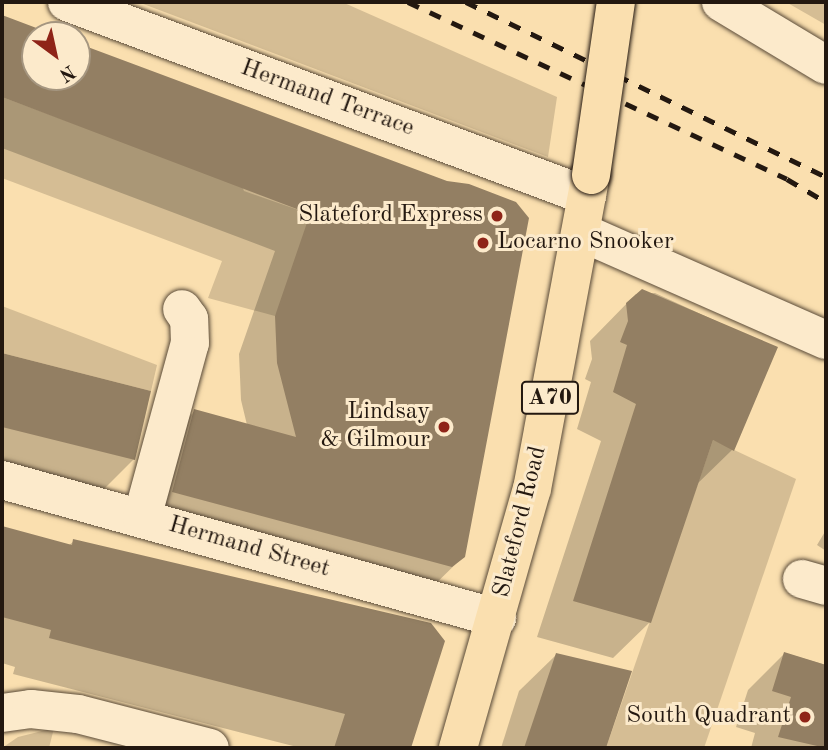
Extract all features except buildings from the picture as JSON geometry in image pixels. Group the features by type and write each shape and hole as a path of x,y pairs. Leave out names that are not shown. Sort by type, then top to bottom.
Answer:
{"main road":[{"name":"Slateford Road","path":"458,748 532,489 586,201 616,2"}],"street":[{"name":"Hermand Terrace","path":"67,2 586,201 826,340"},
{"path":"721,2 826,65"},
{"path":"142,518 192,334 182,309"},
{"name":"Hermand Street","path":"2,480 497,618"},
{"path":"2,713 31,709 78,714 210,748"}],"shaded area":[{"path":"138,2 342,2 557,97 548,157"},
{"path":"786,2 826,2 826,25"},
{"path":"2,97 242,186 244,191 333,222 275,316 208,298 222,261 2,178"},
{"path":"2,306 157,365 151,391 2,353"},
{"path":"713,440 796,479 704,748 606,748"},
{"path":"54,728 49,748 2,748 18,737"}],"railway":[{"path":"408,2 787,179 826,202"},
{"path":"466,2 826,177"}],"place":[{"name":"Slateford Express","path":"497,216"},
{"name":"Locarno Snooker","path":"483,243"},
{"name":"Lindsay & Gilmour","path":"444,427"},
{"name":"South Quadrant","path":"805,717"}]}
